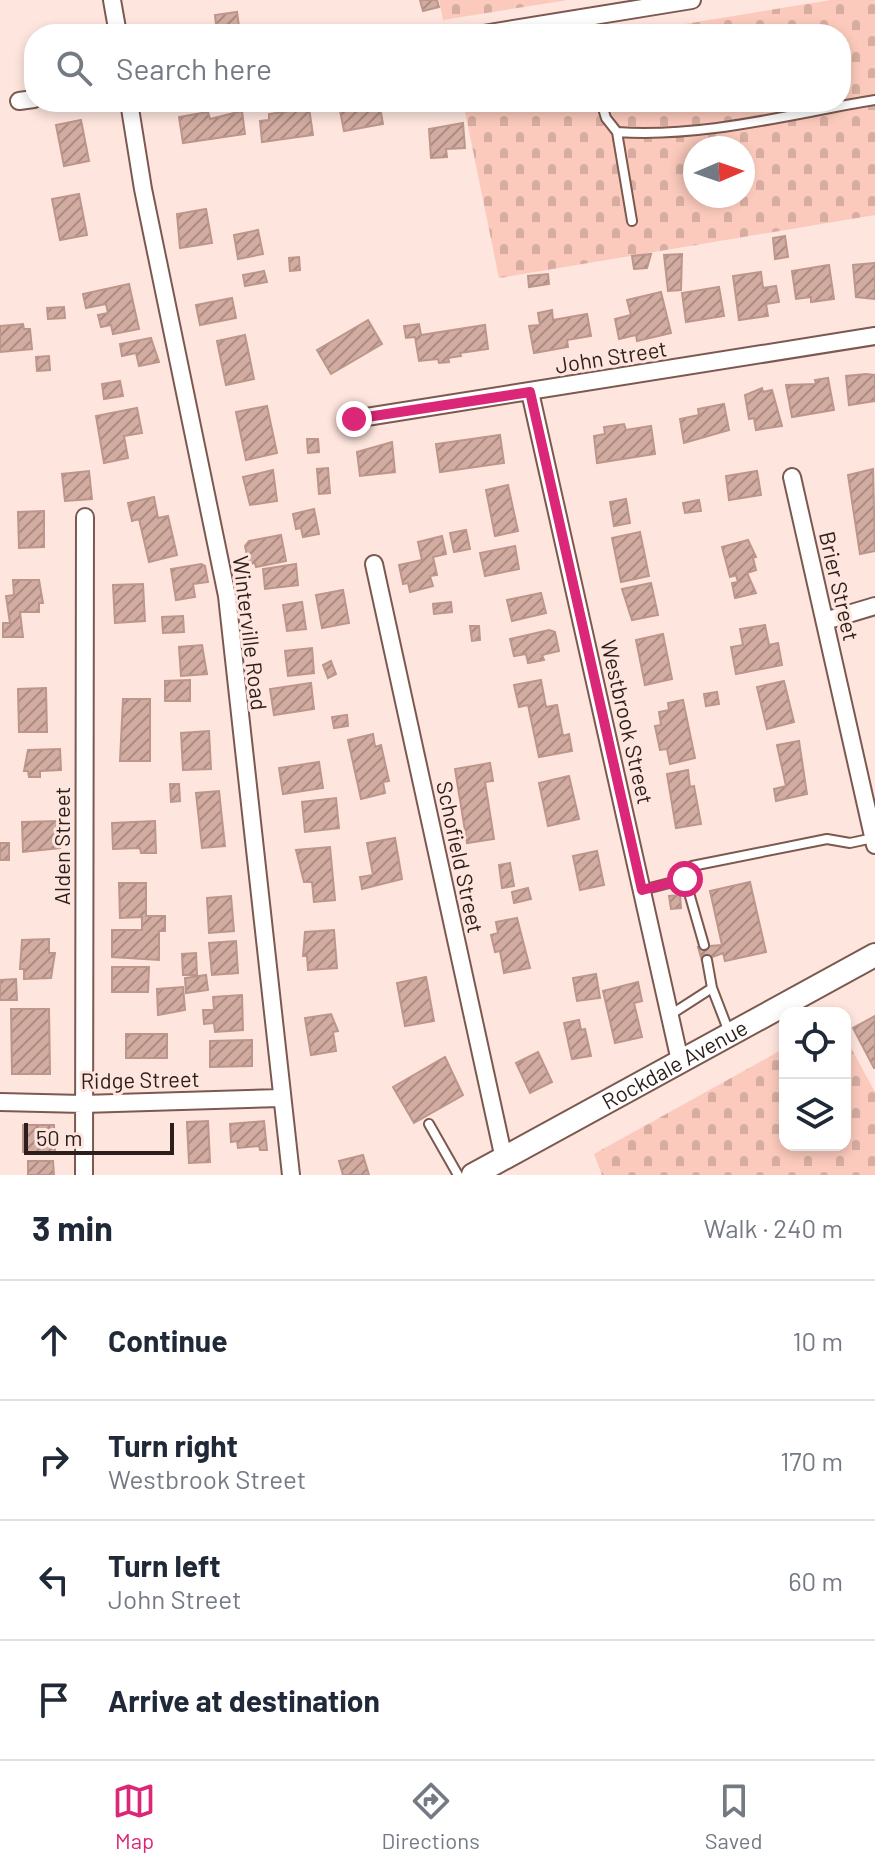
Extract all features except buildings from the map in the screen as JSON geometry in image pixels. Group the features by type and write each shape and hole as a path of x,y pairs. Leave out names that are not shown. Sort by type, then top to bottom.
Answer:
{"main road":[{"name":"Rockdale Avenue","path":"473,1175 875,955"}],"street":[{"path":"112,0 116,24"},
{"path":"543,24 692,0"},
{"name":"Winterville Road","path":"131,112 140,175 227,596 291,1175"},
{"name":"John Street","path":"354,419 875,336"},
{"name":"Westbrook Street","path":"530,392 680,1061"},
{"name":"Brier Street","path":"792,477 874,841"},
{"name":"Alden Street","path":"84,1175 85,517"},
{"name":"Schofield Street","path":"374,564 504,1159"},
{"path":"825,621 875,606"},
{"name":"Ridge Street","path":"0,1102 83,1104 281,1098"}],"lane":[{"path":"591,16 592,24"},
{"path":"851,104 875,100"},
{"path":"604,112 617,132 632,221"},
{"path":"617,132 656,134 721,127 807,112"},
{"path":"704,945 685,879 692,866 827,839 850,843 874,841"},
{"path":"642,890 685,879"},
{"path":"707,960 712,988 729,1034"},
{"path":"670,1015 712,988"},
{"path":"429,1124 458,1175"}],"green space":[{"path":"439,0 568,0 443,20"},
{"path":"831,0 875,0 875,215 499,278 465,112 851,112 851,24 685,24"},
{"path":"851,1048 875,1092 875,1175 602,1175 594,1154 779,1051 779,1151 851,1151"}],"route":[{"path":"354,419 530,392 642,890 685,879"}]}
